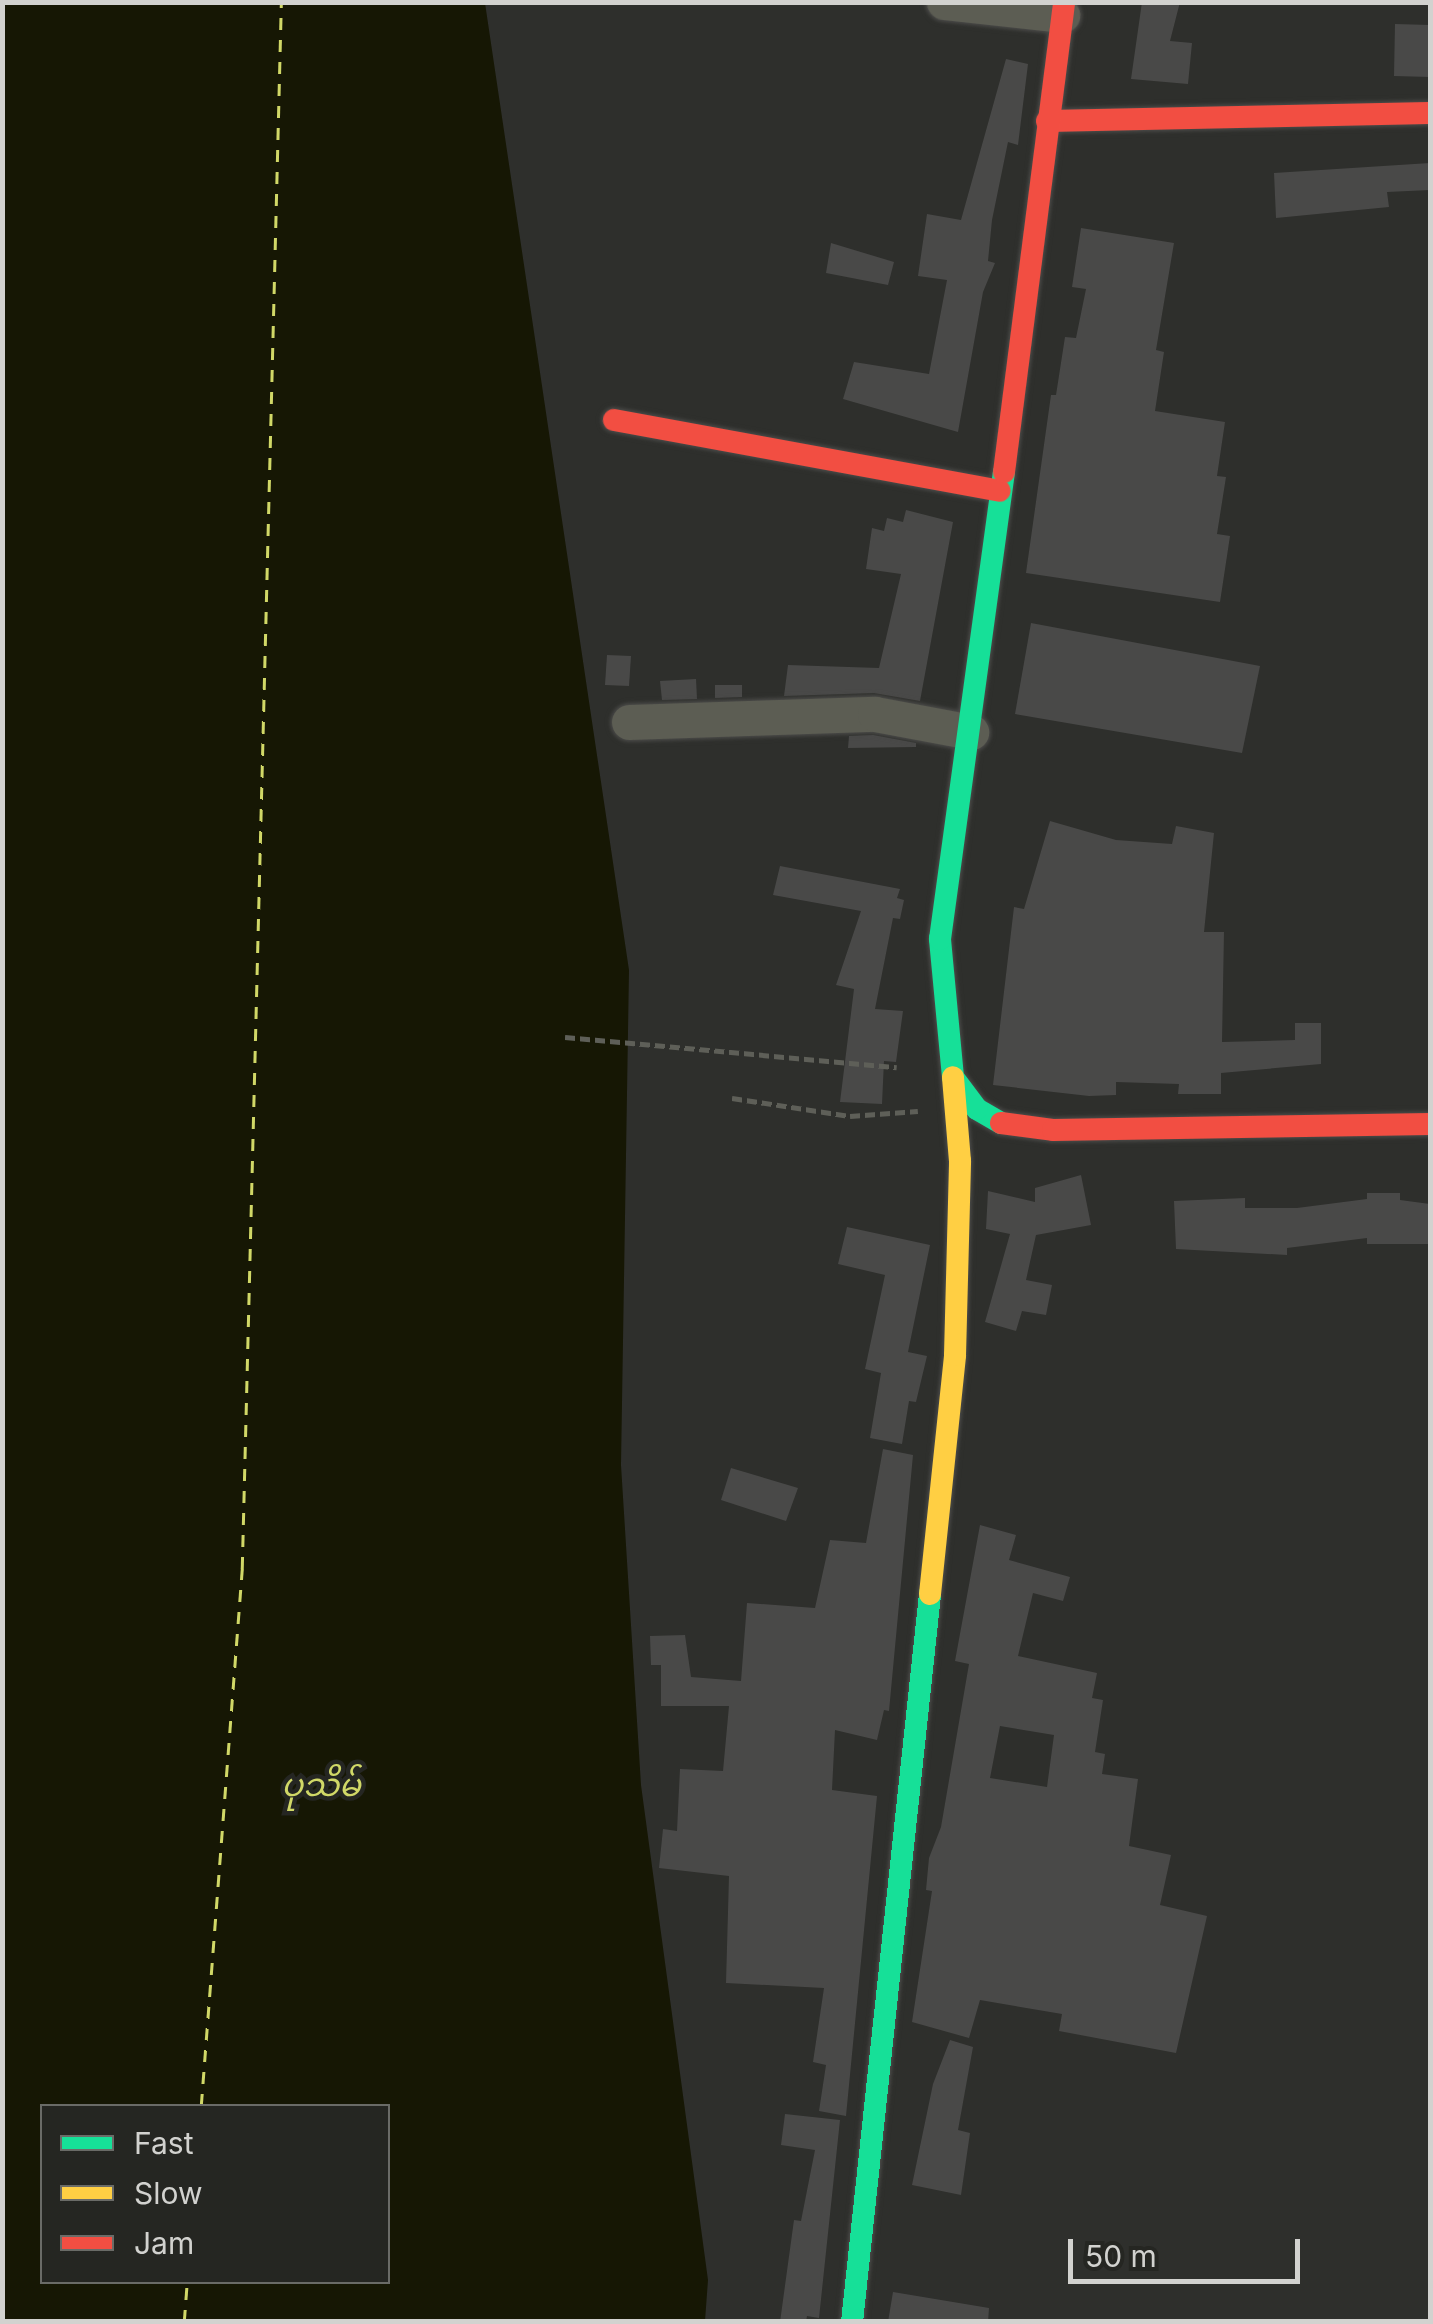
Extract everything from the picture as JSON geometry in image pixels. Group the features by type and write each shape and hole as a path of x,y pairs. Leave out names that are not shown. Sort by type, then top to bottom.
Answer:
{"street":[{"path":"852,2322 955,1355 960,1161 940,939 949,846 972,732 1063,9 944,2"},
{"path":"1047,121 1430,113"},
{"path":"614,420 1000,491"},
{"path":"629,722 874,714 972,732"},
{"path":"954,1077 978,1109 1000,1123 1053,1130 1430,1124"}],"path":[{"path":"565,1037 897,1068"},
{"path":"732,1098 850,1116 918,1112 943,1100 954,1077"}],"water":[{"name":"ပုသိမ်","path":"3,2 485,3 629,970 621,1465 641,1785 708,2280 705,2321 3,2321"}],"building":[{"path":"1142,2 1180,2 1170,41 1192,43 1188,84 1131,79"},
{"path":"1395,24 1430,25 1430,77 1394,76"},
{"path":"1006,59 1028,64 1018,145 1008,142 992,220 988,261 995,263 983,292 958,432 843,399 854,362 929,374 947,280 918,276 927,214 961,220"},
{"path":"1430,163 1430,190 1387,192 1389,207 1276,218 1274,173"},
{"path":"1081,228 1174,243 1156,350 1164,352 1155,411 1225,422 1217,476 1226,477 1217,534 1230,536 1220,602 1026,573 1051,395 1056,395 1065,337 1076,338 1086,289 1072,287"},
{"path":"831,243 894,262 888,285 826,273"},
{"path":"906,510 953,522 920,701 874,693 784,696 788,665 879,668 901,574 866,569 872,528 884,531 887,518 903,522"},
{"path":"1031,623 1260,666 1242,753 1015,714"},
{"path":"607,655 631,656 629,686 605,685"},
{"path":"696,679 697,699 662,700 660,681"},
{"path":"715,685 742,685 742,697 715,698"},
{"path":"873,735 916,743 916,747 848,748 849,736"},
{"path":"1050,821 1116,840 1172,844 1176,826 1214,833 1204,932 1224,932 1222,1042 1295,1040 1295,1023 1321,1023 1321,1064 1221,1073 1221,1094 1178,1094 1179,1084 1116,1082 1116,1095 1089,1096 993,1085 1014,907 1024,909"},
{"path":"780,866 900,889 897,898 904,900 900,919 893,918 875,1009 903,1011 896,1062 884,1061 882,1104 840,1102 854,989 836,985 861,911 773,895"},
{"path":"1081,1175 1091,1225 1036,1235 1026,1280 1052,1285 1046,1315 1022,1311 1016,1331 985,1322 1010,1234 986,1229 988,1191 1035,1202 1035,1188"},
{"path":"1367,1193 1400,1193 1400,1200 1430,1204 1430,1244 1367,1244 1367,1238 1287,1248 1287,1255 1176,1249 1174,1201 1245,1198 1245,1208 1297,1208 1367,1199"},
{"path":"847,1227 930,1245 908,1352 927,1356 916,1402 909,1401 902,1444 870,1438 881,1373 865,1369 885,1275 838,1264"},
{"path":"883,1449 913,1455 889,1711 884,1710 877,1740 835,1730 832,1790 877,1796 846,2116 819,2111 826,2065 813,2062 824,1988 726,1983 729,1876 659,1868 663,1829 677,1831 680,1769 723,1771 729,1706 661,1706 661,1665 651,1665 650,1636 685,1635 691,1677 741,1681 747,1603 815,1608 830,1540 866,1543"},
{"path":"731,1468 798,1488 786,1521 721,1500"},
{"path":"980,1525 1016,1535 1009,1560 1070,1577 1063,1601 1033,1593 1018,1656 1097,1673 1092,1698 1103,1700 1095,1752 1105,1754 1102,1774 1138,1779 1129,1846 1171,1855 1160,1905 1207,1916 1176,2053 1059,2031 1062,2014 980,2000 969,2038 912,2022 932,1891 926,1890 929,1858 941,1827 969,1664 955,1661","holes":["1000,1726 1054,1735 1047,1787 990,1778"]},
{"path":"950,2040 973,2047 958,2130 970,2133 961,2195 912,2185 933,2084"},
{"path":"785,2114 840,2120 819,2318 807,2316 806,2322 780,2322 794,2220 801,2221 815,2150 781,2145"},
{"path":"893,2292 989,2308 988,2322 888,2322"}],"ferry route":[{"path":"201,2104 242,1569 281,2"},
{"path":"184,2322 187,2284"}],"traffic: fast":[{"path":"1001,1123 977,1109 953,1077 940,939 1004,472"},
{"path":"852,2322 930,1594"}],"traffic: slow":[{"path":"930,1594 955,1355 960,1161 953,1077"}],"traffic: jam":[{"path":"1004,472 1064,2"},
{"path":"1047,121 1430,113"},
{"path":"614,420 1000,491"},
{"path":"1001,1123 1053,1130 1430,1124"}]}
